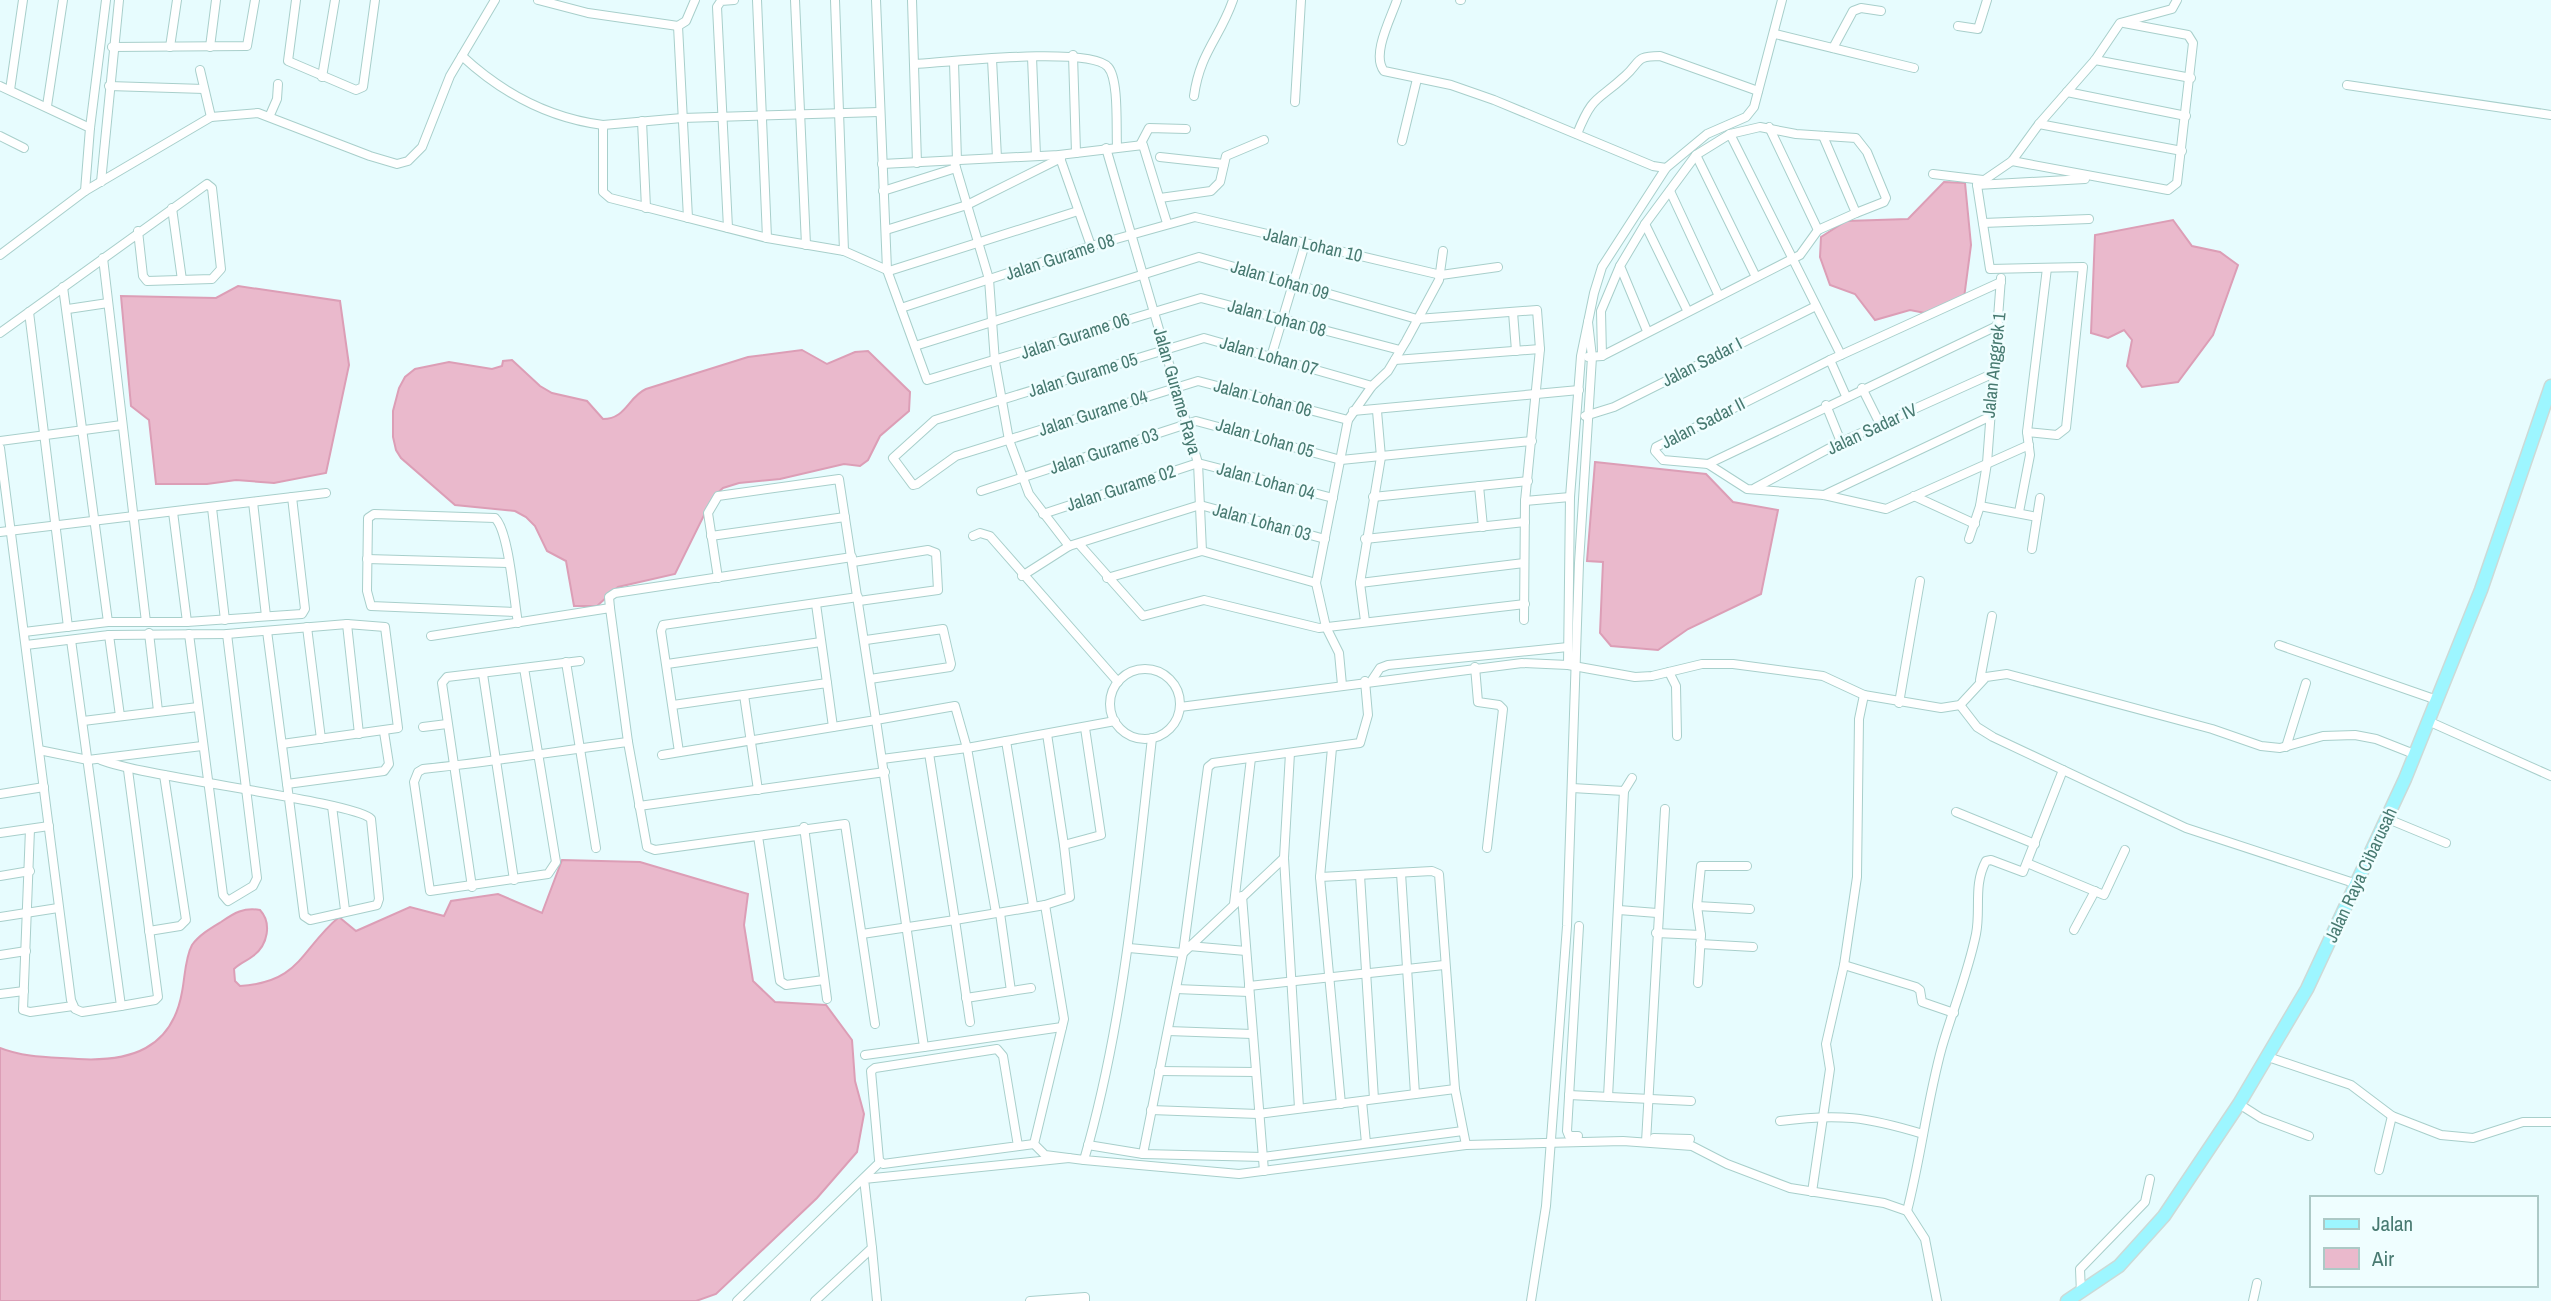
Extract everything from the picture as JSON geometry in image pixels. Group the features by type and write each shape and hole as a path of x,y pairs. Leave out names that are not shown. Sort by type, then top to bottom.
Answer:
{"main road":[{"name":"Jalan Raya Cibarusah","path":"2067,1301 2119,1266 2175,1202 2239,1104 2307,989 2388,819 2437,700 2488,568 2551,386"}],"street":[{"path":"10,90 23,0"},
{"path":"47,106 63,0"},
{"path":"85,191 106,0"},
{"path":"101,181 112,47 119,0"},
{"path":"170,47 177,0"},
{"path":"210,47 216,0"},
{"path":"112,47 247,46 256,0"},
{"path":"296,0 288,61 356,90 363,87 375,0"},
{"path":"322,77 335,0"},
{"path":"0,255 85,191 211,117 243,112 270,115 326,140 387,161 404,163 422,148 450,76 495,0"},
{"path":"538,0 588,13 678,26 686,21 695,0"},
{"path":"728,228 717,7 721,1 734,0"},
{"path":"757,0 767,237"},
{"path":"795,0 806,245"},
{"path":"835,0 844,251"},
{"path":"876,0 888,270 915,346"},
{"path":"912,0 917,163"},
{"path":"1194,96 1204,54 1222,28 1233,0"},
{"path":"1295,102 1301,0"},
{"path":"1397,0 1380,63 1384,71 1451,85 1653,166 1666,168"},
{"path":"1572,666 1568,647 1570,497 1581,356 1602,267 1666,168 1713,130 1746,117 1754,107 1782,0"},
{"path":"1958,26 1979,29 1987,0"},
{"path":"1980,182 2012,161 2039,124 2095,60 2120,23 2172,9 2177,0"},
{"path":"1833,48 1853,10 1861,8 1881,11"},
{"path":"2012,161 2168,190 2177,183 2193,43 2188,35 2120,23"},
{"path":"678,26 688,218"},
{"path":"1775,34 1913,68"},
{"path":"915,64 1073,55 1101,61 1110,71 1117,146"},
{"path":"1073,55 1076,153"},
{"path":"462,56 488,81 510,95 579,121 603,125 682,118 879,111"},
{"path":"1577,134 1593,100 1625,76 1639,58 1647,56 1660,56 1758,91"},
{"path":"1032,57 1036,156"},
{"path":"992,60 996,158"},
{"path":"2095,60 2191,78"},
{"path":"954,62 956,163 989,279 995,362 1009,440 1021,479 1043,514 1069,546"},
{"path":"200,70 211,117"},
{"path":"1402,141 1416,79"},
{"path":"270,115 277,99 278,84"},
{"path":"2347,85 2551,116"},
{"path":"0,86 90,128"},
{"path":"109,86 204,89"},
{"path":"2067,92 2186,116"},
{"path":"94,103 107,104"},
{"path":"642,121 646,208"},
{"path":"2039,124 2182,151"},
{"path":"603,125 603,192 610,198 767,237 844,251 888,270 1078,211"},
{"path":"1531,1301 1542,1240 1567,926 1572,788 1572,666 1589,416 1597,356 1601,311 1620,266 1645,224 1696,155 1730,134 1750,127 1769,127 1796,134 1851,135 1860,140 1885,194 1884,202 1818,230 1805,251 1756,277 1597,356 1581,356"},
{"path":"1769,127 1818,230"},
{"path":"1167,223 1142,146 1149,128 1186,129"},
{"path":"1730,134 1841,355"},
{"path":"1823,136 1856,213"},
{"path":"3,140 24,148"},
{"path":"1160,198 1211,191 1220,182 1228,154 1264,140"},
{"path":"882,164 956,163 996,158 1060,156 1117,146 1142,146"},
{"name":"Jalan Gurame Raya","path":"1107,148 1178,386 1198,463 1202,551"},
{"path":"1696,155 1756,277"},
{"path":"886,230 967,205 1060,156"},
{"path":"1060,156 1091,246"},
{"path":"1160,157 1224,164"},
{"path":"883,191 956,163"},
{"path":"1933,174 1980,182 2097,178"},
{"path":"1980,182 1983,223 1992,270 2001,282"},
{"path":"0,333 138,231 207,184 212,186 222,269 212,279 145,280 138,231"},
{"path":"1670,191 1718,294"},
{"path":"172,208 182,280"},
{"name":"Jalan Lohan 10","path":"1131,234 1198,217 1441,275 1498,267"},
{"path":"1983,223 2090,219"},
{"path":"1645,224 1687,310"},
{"name":"Jalan Gurame 08","path":"901,307 1131,234"},
{"path":"1271,357 1305,244"},
{"path":"1342,685 1339,653 1326,627 1316,583 1348,420 1395,360 1441,275 1443,251"},
{"name":"Jalan Lohan 09","path":"915,346 1199,257 1417,319 1513,312"},
{"path":"103,258 146,622"},
{"path":"1992,270 2078,265 2083,267 2085,274 2066,428 2057,435 2027,432"},
{"path":"1620,266 1647,331"},
{"path":"2019,512 2029,446 2027,432 2047,268"},
{"name":"Jalan Anggrek 1","path":"1969,539 1980,506 1987,463 2001,282"},
{"name":"Jalan Sadar II","path":"2001,282 1830,360 1655,448 1657,456 1662,460 1707,464 1743,488 1824,495 1886,509 2029,446"},
{"path":"63,287 85,431 108,622"},
{"name":"Jalan Lohan 08","path":"1154,311 1205,298 1282,321 1400,350"},
{"path":"68,309 108,303"},
{"name":"Jalan Sadar I","path":"1578,417 1614,407 1816,306"},
{"name":"Jalan Gurame 06","path":"915,346 925,378 930,381 1154,311"},
{"path":"29,312 68,627"},
{"path":"1516,351 1513,312 1539,312 1540,349 1525,501 1524,620"},
{"path":"1588,322 1597,356"},
{"path":"1707,464 1826,405 1999,325"},
{"name":"Jalan Lohan 07","path":"1166,349 1204,338 1372,386"},
{"name":"Jalan Gurame 05","path":"1009,440 948,459 913,485 893,458 935,420 1166,349"},
{"path":"1395,360 1540,349"},
{"path":"1830,360 1846,396"},
{"name":"Jalan Sadar IV","path":"1752,490 1842,442 1994,373"},
{"name":"Jalan Lohan 06","path":"1178,386 1205,382 1348,420"},
{"name":"Jalan Gurame 04","path":"1009,440 1178,386"},
{"path":"1862,388 1880,424"},
{"path":"1353,411 1377,411 1579,390"},
{"path":"1826,405 1842,442"},
{"path":"1365,621 1360,583 1381,457 1377,411"},
{"path":"1824,495 1989,417"},
{"name":"Jalan Lohan 05","path":"1188,424 1207,422 1341,460"},
{"name":"Jalan Gurame 03","path":"981,491 1188,424"},
{"path":"0,441 122,425"},
{"path":"1341,460 1532,441"},
{"path":"0,448 58,908 73,1006"},
{"name":"Jalan Lohan 04","path":"1198,463 1333,498"},
{"name":"Jalan Gurame 02","path":"1043,514 1198,463"},
{"path":"718,578 708,513 718,496 835,478 840,481 866,640 924,1047"},
{"path":"1373,497 1528,481"},
{"path":"1479,486 1483,527"},
{"path":"0,532 327,493"},
{"path":"1914,496 1975,524"},
{"path":"24,632 108,622 187,622 301,614 305,611 292,497"},
{"path":"1525,501 1570,497"},
{"path":"2032,549 2040,498"},
{"path":"253,502 266,616"},
{"path":"1022,576 1069,546 1080,545 1200,505"},
{"name":"Jalan Lohan 03","path":"1200,505 1325,538"},
{"path":"1980,506 2037,517"},
{"path":"212,508 225,620"},
{"path":"173,512 187,622"},
{"path":"516,612 371,606 367,598 367,522 372,514 495,518 501,527 508,563 518,624"},
{"path":"711,536 845,517"},
{"path":"1366,539 1525,522"},
{"path":"973,536 980,533 990,536 1022,576 1118,681"},
{"path":"1080,545 1143,616 1204,600 1310,627 1326,627 1525,604"},
{"path":"680,752 661,631 665,624 938,590 936,553 931,550 852,559 615,593 609,597 628,742 646,844 652,850 804,827 843,823 847,826 875,1024"},
{"path":"1107,578 1202,551 1316,583"},
{"path":"367,559 508,563"},
{"path":"1360,583 1524,563"},
{"path":"1568,563 1579,564"},
{"path":"1899,703 1920,580"},
{"path":"816,604 833,727"},
{"path":"431,636 610,608"},
{"path":"1180,707 1369,680 1522,663 1572,666 1635,677 1702,664 1733,664 1823,676 1864,695 1941,708 1960,705 1980,680 1992,617"},
{"path":"26,645 109,635 227,634 347,624 379,624 387,630 398,727 395,731 282,744"},
{"path":"347,624 359,734"},
{"path":"306,627 321,738"},
{"path":"866,640 945,629 951,664 950,667 870,679"},
{"path":"102,760 128,770 206,782 247,792 289,799 332,806 364,813 371,819 379,902 372,907 345,910 310,920 305,918 289,799 287,784 267,631"},
{"path":"149,634 158,711"},
{"path":"189,634 206,782 227,901 257,881 227,634"},
{"path":"109,635 120,716"},
{"path":"71,640 121,1006"},
{"path":"667,664 821,642"},
{"path":"2279,645 2437,700"},
{"path":"1143,1154 1186,949 1208,770 1213,763 1354,745 1364,739 1369,708 1369,680 1380,668 1388,665 1568,647"},
{"path":"471,887 443,681 580,661"},
{"path":"566,663 596,848"},
{"path":"1475,667 1478,703 1499,705 1503,709 1487,848"},
{"path":"524,668 538,754 556,864 548,874 471,887 429,889 414,782 416,774 423,769 454,766 538,754 580,748 628,742"},
{"path":"1140,670 1164,675 1179,694 1180,707 1171,727 1152,738 1130,735 1115,721 1110,708 1118,681 1140,670"},
{"path":"1669,672 1676,686 1677,736"},
{"path":"1980,680 2000,673 2015,675 2212,729 2260,746 2286,747 2323,737 2356,735 2376,739 2414,754"},
{"path":"482,674 514,880"},
{"path":"673,705 827,683"},
{"path":"2286,747 2306,683"},
{"path":"744,695 758,790"},
{"path":"1812,1192 1830,1069 1827,1036 1844,965 1857,877 1859,729 1864,695"},
{"path":"1960,705 1977,727 2186,828 2357,884"},
{"path":"662,755 955,706 967,748 1011,991"},
{"path":"83,721 198,707"},
{"path":"883,759 967,748 1115,721"},
{"path":"2428,721 2551,776"},
{"path":"423,727 447,724"},
{"path":"1064,845 1101,835 1085,727"},
{"path":"287,784 384,771 389,764 384,732"},
{"path":"862,934 1068,899 1071,895 1047,734"},
{"path":"1084,1160 1129,948 1152,738"},
{"path":"1006,741 1033,905"},
{"path":"39,750 88,760 102,760 202,746"},
{"path":"1332,748 1320,877 1341,1104"},
{"path":"929,753 970,1022"},
{"path":"1290,753 1284,858 1289,982 1299,1108"},
{"path":"1234,904 1251,758"},
{"path":"30,829 25,1011 73,1006 82,1012 155,1000 158,997 128,770"},
{"path":"1907,1211 1942,1046 1965,985 1980,918 1976,893 1984,864 1991,860 2023,872 2063,770"},
{"path":"639,806 885,772"},
{"path":"149,931 180,926 186,920 164,775"},
{"path":"1608,1097 1624,791 1632,778"},
{"path":"0,794 44,787"},
{"path":"1572,788 1624,791"},
{"path":"332,806 345,910"},
{"path":"1646,1140 1665,809"},
{"path":"1956,812 2035,845"},
{"path":"2388,819 2446,843"},
{"path":"0,833 49,826"},
{"path":"804,827 827,999"},
{"path":"758,836 780,981 786,985 824,980"},
{"path":"2027,863 2106,893 2125,850"},
{"path":"1186,949 1284,858"},
{"path":"1698,983 1701,939 1697,906 1702,865 1748,866"},
{"path":"1320,877 1432,871 1439,874 1455,1089 1466,1145"},
{"path":"0,876 30,872"},
{"path":"1401,873 1415,1094"},
{"path":"1360,875 1374,1099"},
{"path":"2074,930 2095,891"},
{"path":"1242,896 1258,1114 1265,1171"},
{"path":"1034,1144 1064,1015 1045,905"},
{"path":"1697,906 1750,909"},
{"path":"0,916 58,908"},
{"path":"1619,910 1657,912"},
{"path":"1579,926 1568,1135 1692,1146 1727,1164 1790,1188 1884,1203 1907,1211 1926,1240 1937,1301"},
{"path":"1656,933 1753,947"},
{"path":"1129,948 1246,951"},
{"path":"0,955 26,951"},
{"path":"1176,989 1249,989 1328,977 1444,965"},
{"path":"1844,965 1916,987 1920,990 1922,1002 1954,1013"},
{"path":"966,998 1031,988"},
{"path":"0,994 24,991"},
{"path":"865,1055 1062,1027"},
{"path":"1168,1031 1252,1034"},
{"path":"737,1301 880,1162 871,1072 889,1065 997,1049 1003,1056 1017,1146"},
{"path":"2268,1057 2351,1085 2392,1116 2441,1135 2465,1139 2486,1136 2523,1122 2551,1122"},
{"path":"1160,1071 1255,1072"},
{"path":"1152,1110 1258,1114 1455,1089"},
{"path":"1569,1095 1691,1101"},
{"path":"1362,1101 1366,1143"},
{"path":"2239,1104 2261,1118 2309,1136"},
{"path":"1780,1121 1823,1116 1862,1117 1923,1134"},
{"path":"2379,1170 2392,1116"},
{"path":"1088,1145 1143,1154 1263,1157 1463,1131"},
{"path":"1034,1144 1045,1155 1222,1174 1466,1145 1690,1139"},
{"path":"880,1162 883,1164 1034,1144"},
{"path":"864,1179 1069,1158"},
{"path":"864,1179 877,1301"},
{"path":"2081,1293 2080,1269 2145,1202 2150,1179"},
{"path":"815,1301 872,1248"},
{"path":"2253,1301 2257,1283"},
{"path":"1030,1301 1085,1297 1086,1301"}],"water":[{"path":"1944,182 1965,183 1971,245 1964,298 1930,314 1910,310 1875,320 1855,294 1830,285 1820,257 1821,237 1846,221 1908,219"},
{"path":"2173,220 2192,246 2220,252 2238,265 2213,335 2178,382 2142,387 2127,366 2132,340 2124,330 2108,338 2091,333 2095,235"},
{"path":"238,286 340,301 349,365 326,473 274,483 236,480 207,484 156,484 149,420 131,406 121,296 216,298"},
{"path":"802,350 827,364 855,352 868,351 910,392 909,411 880,436 868,460 860,466 844,464 780,479 739,483 723,488 713,497 675,574 618,587 597,606 574,606 566,561 547,551 535,526 526,517 515,511 455,505 401,458 393,437 393,411 399,388 405,377 415,369 449,362 492,369 502,366 503,361 512,360 540,386 552,393 587,401 603,419 622,412 646,389 748,357"},
{"path":"1595,462 1706,474 1733,502 1778,510 1761,594 1688,629 1658,650 1611,646 1600,633 1603,562 1587,561"},
{"path":"562,860 640,862 748,894 744,925 753,981 775,1002 826,1005 852,1040 855,1081 864,1114 857,1152 817,1198 716,1294 696,1301 0,1301 0,1048 19,1054 97,1059 115,1058 146,1048 169,1027 177,1011 192,945 205,932 239,912 260,910 267,927 262,946 251,958 234,969 235,981 240,986 276,978 288,971 339,917 356,931 410,907 444,916 451,901 498,894 542,913"}]}
